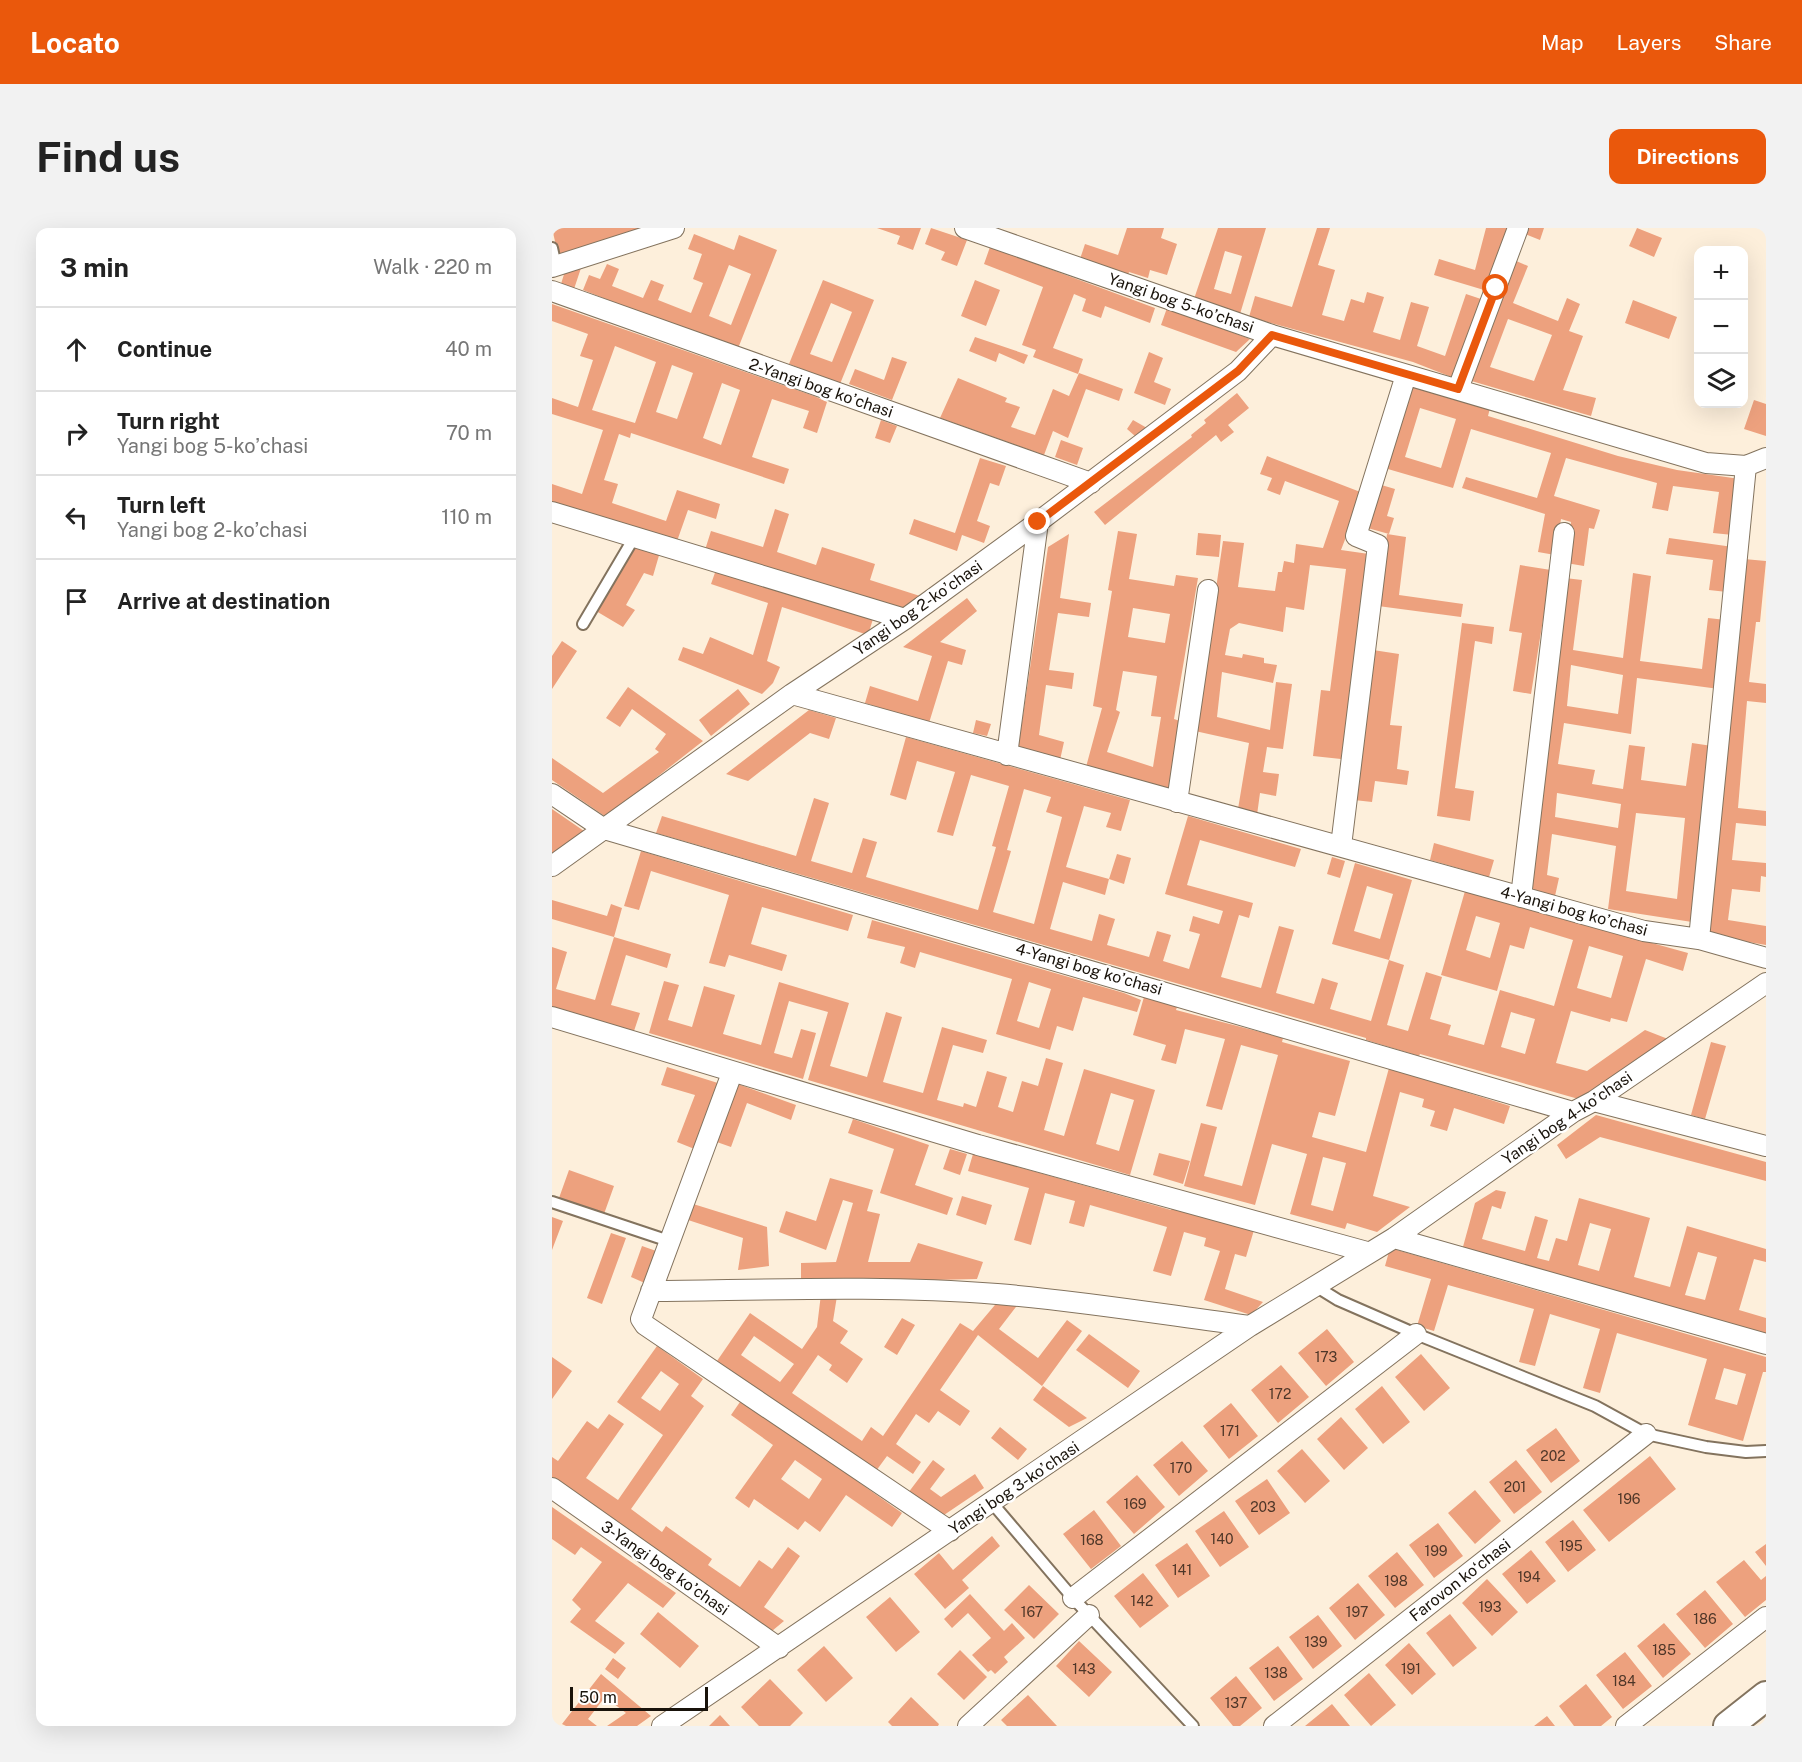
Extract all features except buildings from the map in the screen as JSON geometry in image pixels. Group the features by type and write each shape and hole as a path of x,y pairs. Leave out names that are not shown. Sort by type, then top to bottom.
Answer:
{"main road":[{"path":"1728,1726 1766,1696"}],"street":[{"path":"553,260 674,228"},
{"name":"Yangi bog 5-koʼchasi","path":"965,228 1272,335 1706,463 1746,466"},
{"path":"1458,389 1518,228"},
{"name":"2-Yangi bog koʼchasi","path":"552,291 1091,483"},
{"name":"Yangi bog 2-koʼchasi","path":"552,866 792,694 905,619 1091,483 1238,371 1272,335"},
{"path":"1341,846 1378,545 1356,536 1406,375"},
{"path":"1700,939 1746,466 1766,458"},
{"path":"552,512 905,619"},
{"path":"1007,755 1038,522"},
{"path":"1521,897 1564,533"},
{"path":"1177,802 1208,590"},
{"name":"4-Yangi bog koʼchasi","path":"792,694 1644,931 1700,939 1766,958"},
{"path":"552,794 604,829"},
{"name":"4-Yangi bog koʼchasi","path":"604,829 1573,1112"},
{"name":"Yangi bog 4-koʼchasi","path":"1367,1252 1394,1238 1573,1112 1594,1101 1766,983"},
{"path":"552,1017 732,1073 1367,1252"},
{"path":"732,1073 641,1318 645,1325 950,1531"},
{"path":"1594,1101 1766,1146"},
{"path":"1394,1238 1766,1344"},
{"name":"Yangi bog 3-koʼchasi","path":"663,1726 993,1504 1250,1326 1317,1287 1367,1252"},
{"path":"651,1291 815,1289 977,1293 1250,1326"},
{"path":"1073,1598 1416,1334"},
{"name":"Farovon koʻchasi","path":"1274,1726 1646,1434"},
{"name":"3-Yangi bog koʼchasi","path":"552,1488 779,1648"},
{"path":"968,1726 1089,1615"},
{"path":"1626,1726 1766,1617"}],"lane":[{"path":"583,624 635,536"},
{"path":"552,1202 669,1241"},
{"path":"1317,1287 1338,1300 1416,1334 1595,1406 1646,1434 1706,1447 1746,1452 1766,1451"},
{"path":"993,1504 1073,1598 1193,1726"}],"route":[{"path":"1038,522 1238,371 1272,335 1458,389 1496,288"}]}
